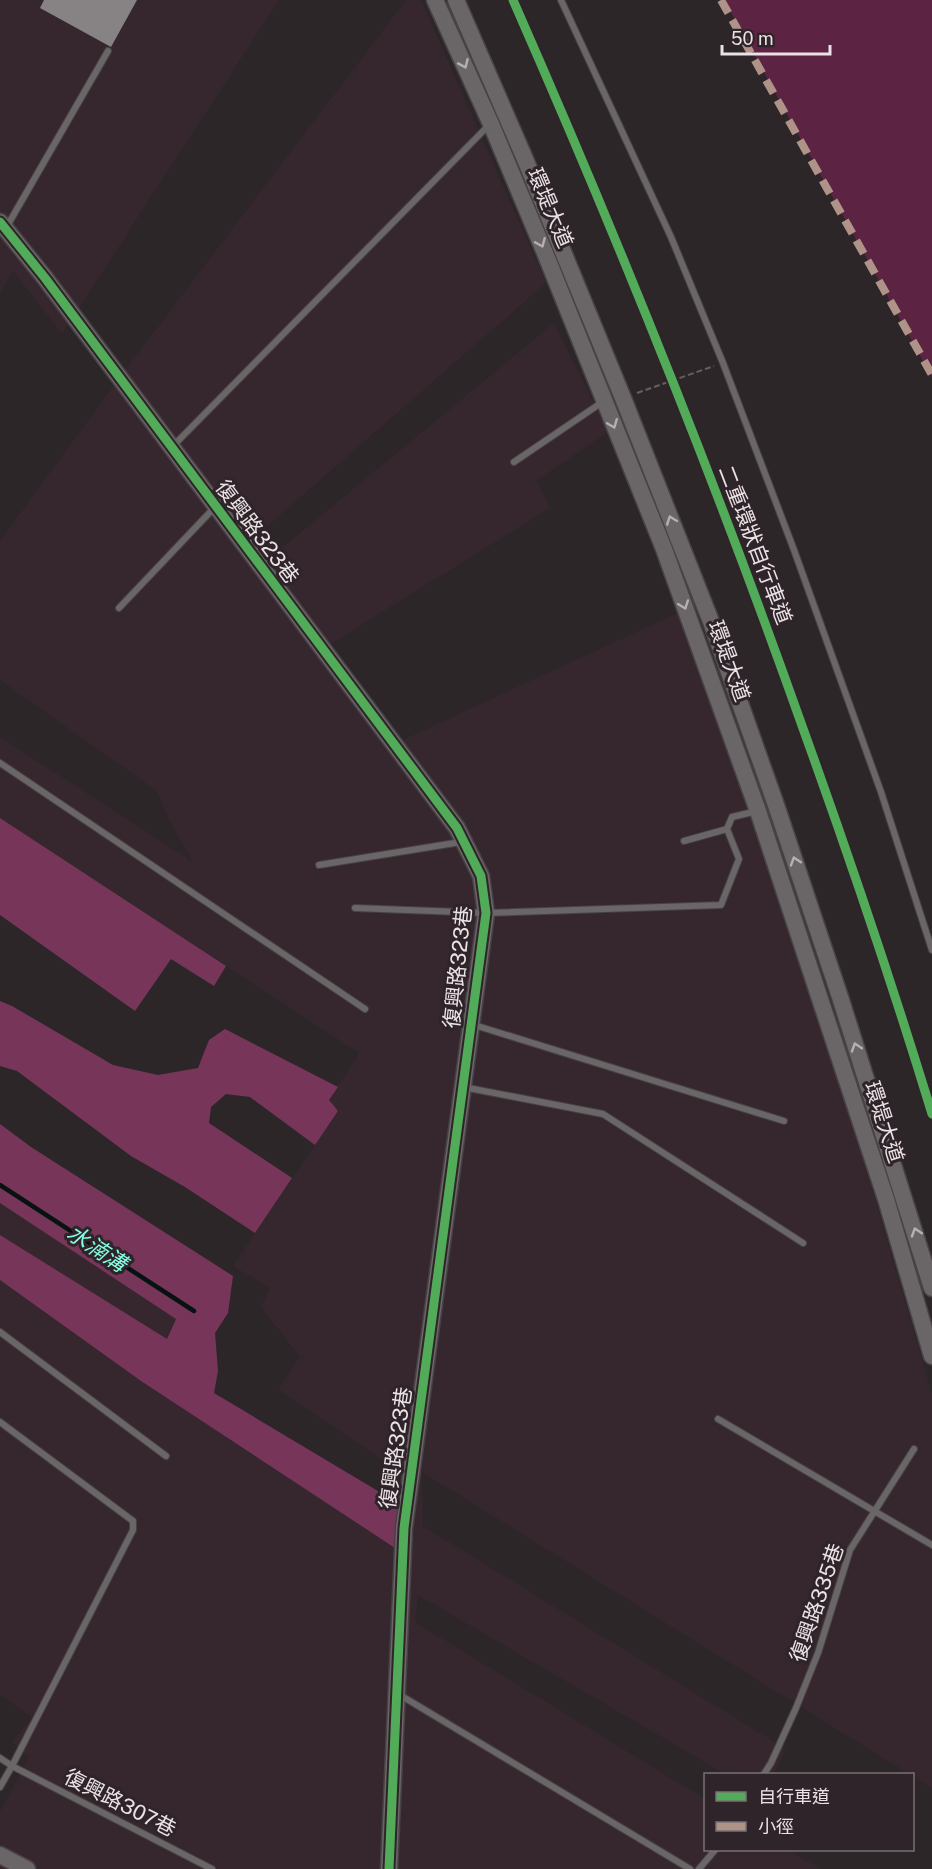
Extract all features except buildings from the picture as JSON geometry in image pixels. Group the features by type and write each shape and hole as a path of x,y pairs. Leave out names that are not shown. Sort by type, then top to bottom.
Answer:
{"street":[{"path":"437,5 456,1"},
{"name":"環堤大道","path":"456,1 525,159 712,624 840,997 932,1288"},
{"name":"環堤大道","path":"437,5 491,124 664,549 759,811 886,1199 932,1356"},
{"name":"復興路323巷","path":"3,225 457,828 481,876 486,913 404,1528 389,1869"},
{"path":"0,1855 27,1869"}],"lane":[{"path":"561,0 671,237 723,363 798,561 877,781 932,950"},
{"path":"3,225 108,51"},
{"path":"172,448 491,124"},
{"path":"514,462 604,401"},
{"path":"119,609 216,507"},
{"path":"0,763 365,1009"},
{"path":"355,908 486,913 721,905 739,859 727,829 732,817 759,811"},
{"path":"684,841 727,829"},
{"path":"319,865 465,842"},
{"path":"471,1023 784,1121"},
{"path":"462,1087 603,1114 803,1243"},
{"path":"0,1332 166,1456"},
{"path":"718,1419 932,1545"},
{"path":"0,1422 133,1521 133,1530 0,1787"},
{"name":"復興路335巷","path":"765,1773 801,1697 818,1653 850,1550 914,1449"},
{"path":"397,1693 690,1869"},
{"name":"復興路307巷","path":"0,1758 212,1869"},
{"path":"699,1869 714,1851"}],"path":[{"path":"632,395 723,363"},
{"path":"668,368 677,390"}],"shaded area":[{"path":"0,0 279,0 62,334 13,271 0,293"},
{"path":"406,0 421,0 546,283 249,542 265,562 554,323 608,432 537,480 550,508 329,645 396,743 680,612 767,860 860,1147 932,1394 932,1789 914,1777 914,1773 907,1773 422,1472 423,1526 786,1749 774,1773 723,1773 418,1595 415,1622 704,1798 704,1851 791,1851 821,1869 0,1869 0,1812 29,1757 12,1742 32,1718 0,1694 0,1280 141,1381 395,1547 400,1472 278,1389 300,1357 261,1307 270,1288 233,1266 338,1111 329,1100 359,1053 0,818 0,737 193,862 171,824 157,791 0,680 0,541 126,369"},
{"path":"724,0 932,0 932,377"},
{"path":"0,818 226,966 214,986 171,959 135,1011 0,915"},
{"path":"0,1001 113,1065 158,1075 198,1068 209,1040 225,1029 338,1087 329,1100 338,1111 315,1145 250,1097 226,1094 211,1107 209,1123 292,1178 255,1233 185,1187 131,1156 17,1071 0,1066"},
{"path":"0,1124 31,1147 233,1276 228,1313 215,1333 218,1371 214,1393 398,1503 395,1548 141,1381 0,1280 0,1235 167,1339 176,1319 0,1203"},
{"path":"0,1203 176,1318 167,1340 0,1235"}],"waterway":[{"name":"水湳溝","path":"0,1185 194,1311"}],"marked path":[{"path":"721,0 932,375"}],"cycle path":[{"name":"二重環狀自行車道","path":"513,0 629,272 772,641 855,875 932,1114"},
{"path":"0,222 45,278 457,828 481,876 486,913 404,1528 389,1869"}]}
